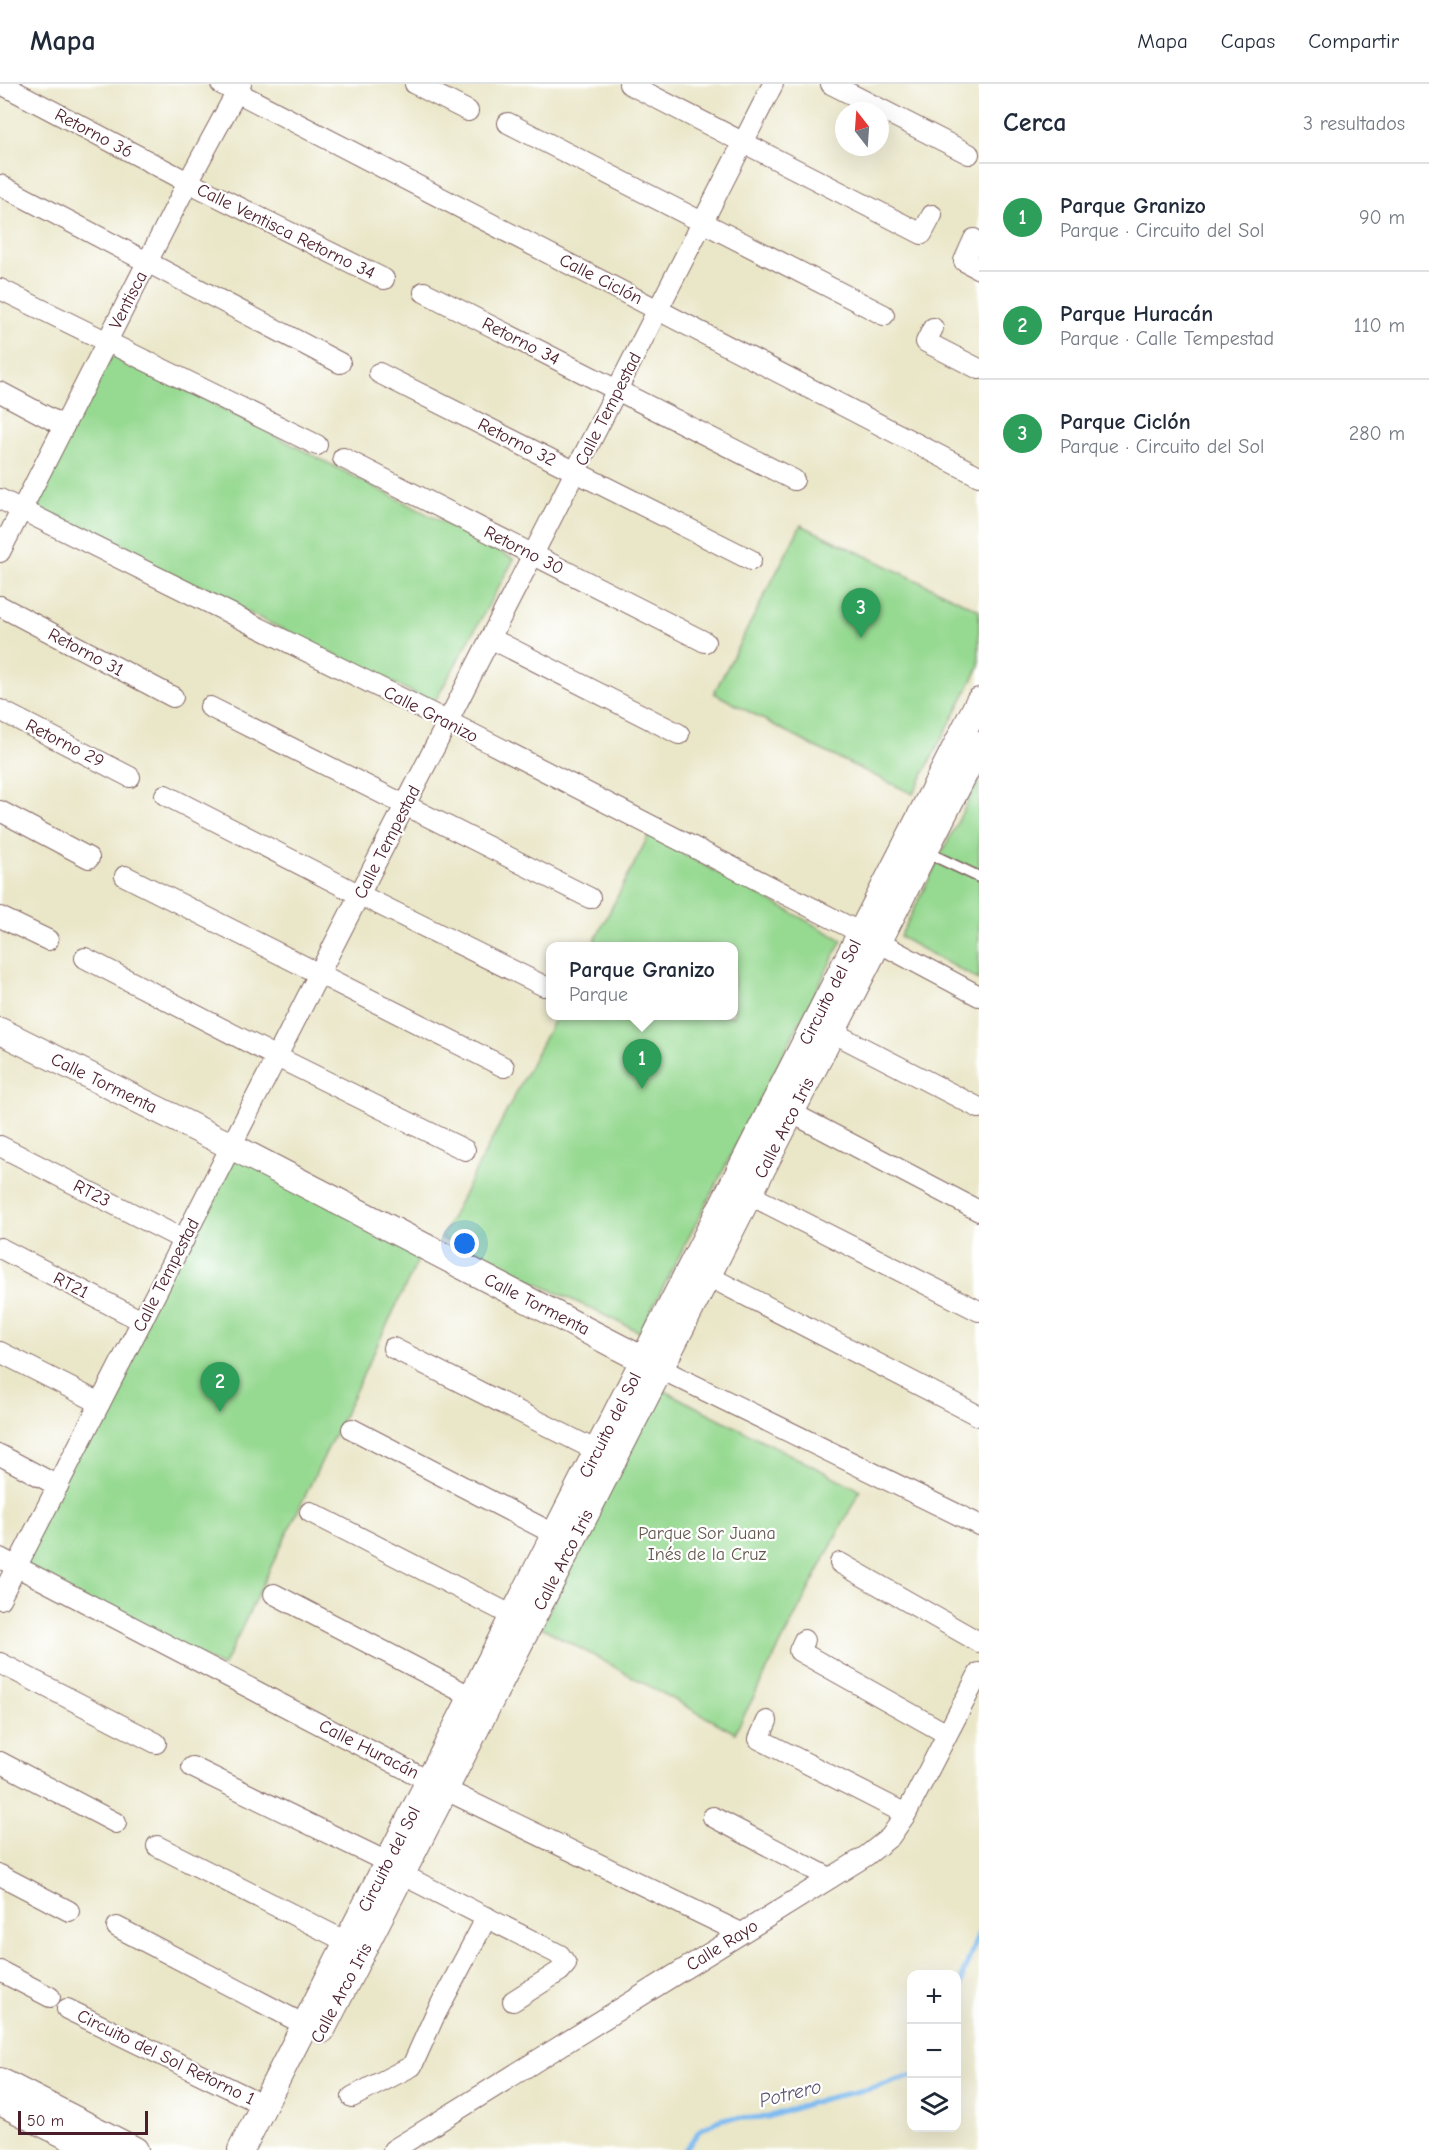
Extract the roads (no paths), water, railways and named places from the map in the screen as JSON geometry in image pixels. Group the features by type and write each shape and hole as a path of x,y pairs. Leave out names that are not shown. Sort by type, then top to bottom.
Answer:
{"street":[{"name":"Retorno 36","path":"1,84 188,182"},
{"path":"415,84 468,111"},
{"path":"629,84 922,234 932,215"},
{"name":"Calle Tempestad","path":"0,1599 8,1562 58,1485 774,84"},
{"path":"831,84 969,154"},
{"name":"Ventisca","path":"0,552 188,182 233,87"},
{"name":"Calle Ciclón","path":"233,87 979,476"},
{"path":"508,123 884,315"},
{"name":"Calle Ventisca Retorno 34","path":"188,182 384,279"},
{"path":"0,185 340,363"},
{"path":"974,239 964,261 979,269"},
{"path":"0,289 317,445"},
{"name":"Retorno 34","path":"424,292 794,480"},
{"path":"933,328 926,342 979,369"},
{"name":"Retorno 32","path":"379,373 751,560"},
{"path":"0,392 64,426"},
{"name":"Retorno 30","path":"343,458 705,642"},
{"name":"Calle Granizo","path":"0,499 449,722 869,937 979,996"},
{"name":"Retorno 31","path":"0,606 173,697"},
{"path":"490,638 679,734"},
{"name":"Circuito del Sol","path":"438,1785 472,1697 554,1534 597,1451 652,1364 943,794 979,701"},
{"path":"210,707 590,898"},
{"name":"Retorno 29","path":"0,710 130,777"},
{"name":"Calle Arco Iris","path":"259,2150 395,1869 652,1364 708,1276 792,1113 832,1032 869,937 924,851 943,794 979,745"},
{"path":"165,795 544,986"},
{"path":"0,811 89,858"},
{"path":"125,876 504,1067"},
{"path":"0,917 48,940"},
{"path":"84,958 465,1150"},
{"name":"Calle Tormenta","path":"0,1031 231,1146 652,1364 979,1525"},
{"path":"832,1032 979,1108"},
{"path":"792,1113 979,1211"},
{"name":"RT23","path":"0,1146 184,1240"},
{"path":"750,1195 979,1311"},
{"name":"RT21","path":"0,1248 142,1321"},
{"path":"708,1276 979,1416"},
{"path":"393,1348 597,1451"},
{"path":"0,1352 100,1403"},
{"path":"352,1429 554,1534"},
{"path":"0,1455 58,1485"},
{"path":"310,1512 513,1616"},
{"name":"Calle Huracán","path":"8,1562 438,1785 741,1933"},
{"path":"840,1563 979,1642"},
{"path":"274,1594 472,1697"},
{"path":"804,1640 799,1651 946,1734"},
{"path":"0,1663 156,1743"},
{"name":"Calle Rayo","path":"393,2150 866,1856 890,1837 906,1814 979,1673"},
{"path":"767,1721 759,1739 906,1814"},
{"path":"0,1762 116,1823"},
{"path":"192,1767 560,1955 566,1964 560,1971 513,2001"},
{"path":"713,1817 830,1878"},
{"path":"157,1846 347,1942"},
{"name":"Circuito del Sol","path":"241,2150 347,1942 395,1869"},
{"path":"0,1875 69,1911"},
{"path":"352,2097 412,2066 434,2017 487,1917"},
{"path":"117,1927 305,2025"},
{"path":"0,1971 50,1997"},
{"name":"Circuito del Sol Retorno 1","path":"68,2009 264,2105"},
{"path":"0,2081 135,2150"},
{"path":"0,2102 94,2150"}],"lane":[{"path":"924,851 979,877"}],"waterway":[{"name":"Potrero","path":"961,1987 963,1974 979,1933"},
{"name":"Potrero","path":"685,2150 700,2130 722,2119 768,2117 823,2099 907,2078"}],"place":[{"name":"Parque Ciclón","path":"861,638"},
{"name":"Parque Granizo","path":"642,1089"},
{"name":"Parque Huracán","path":"220,1412"}],"park label":[{"name":"Parque Sor Juana Inés de la Cruz","path":"707,1543"}]}
